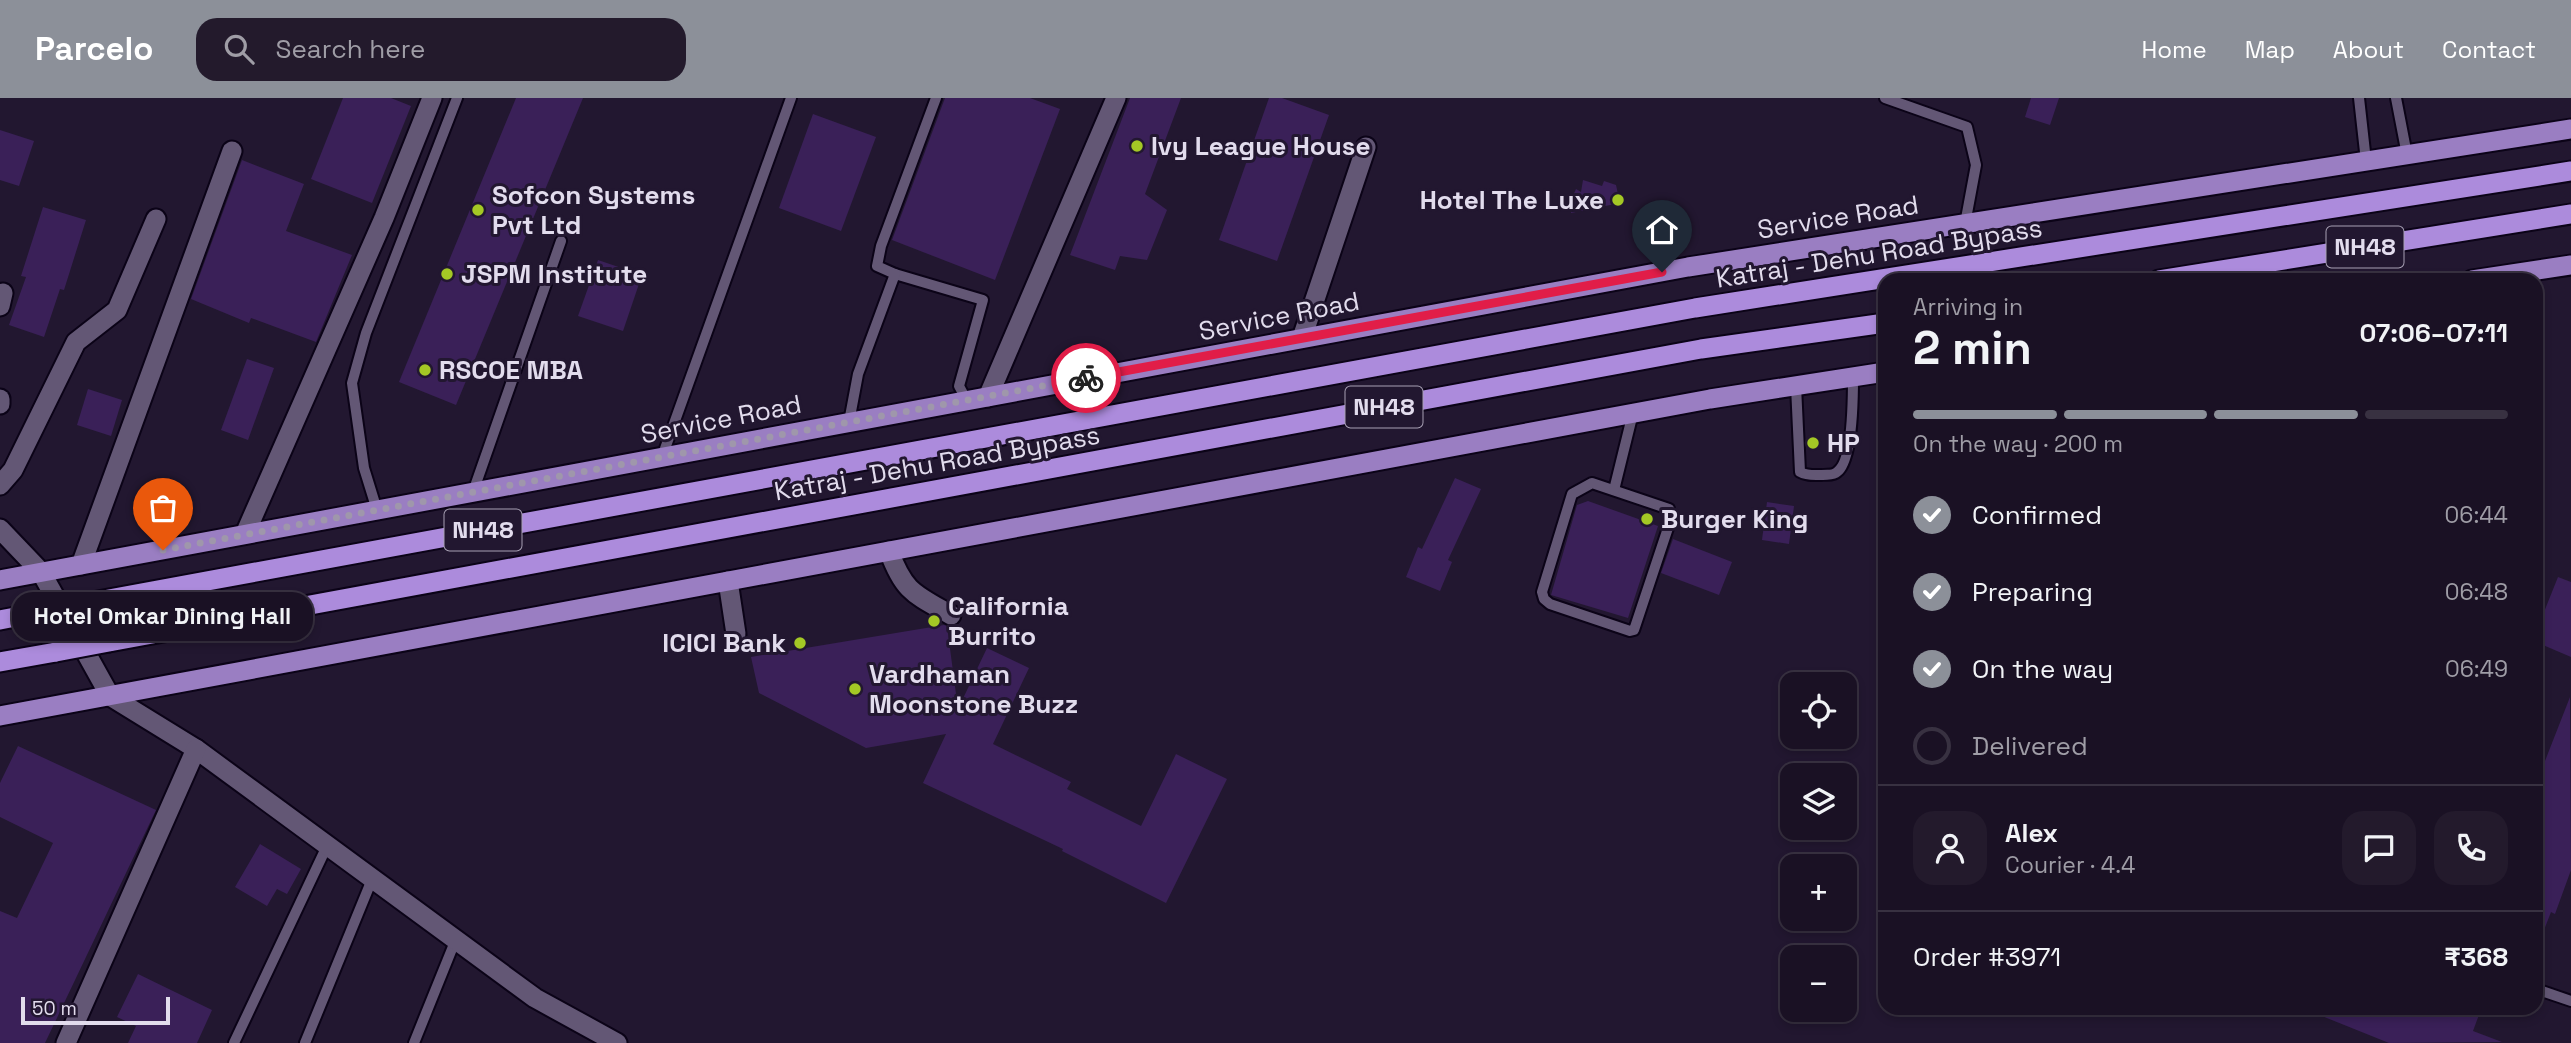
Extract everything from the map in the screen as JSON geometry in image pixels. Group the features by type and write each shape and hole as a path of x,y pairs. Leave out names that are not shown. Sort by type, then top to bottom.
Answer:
{"highway":[{"name":"Katraj - Dehu Road Bypass","path":"1920,273 2571,172"},
{"name":"NH48","path":"2203,273 2571,214"},
{"name":"Katraj - Dehu Road Bypass","path":"0,620 1695,308 1878,280"},
{"name":"Katraj - Dehu Road Bypass","path":"0,662 1674,354 1878,324"}],"main road":[{"name":"Service Road","path":"0,580 1688,267 2571,129"},
{"path":"2518,273 2571,265"},
{"path":"0,716 1633,413 1878,373"}],"street":[{"path":"245,534 384,218 432,98"},
{"path":"988,397 1116,98"},
{"path":"1302,338 1366,147"},
{"path":"81,565 232,151"},
{"path":"0,485 13,471 76,342 117,310 156,219"},
{"path":"0,399 0,404"},
{"path":"0,529 41,572 110,696 196,749 535,998 617,1043"},
{"path":"889,551 898,577 906,587 951,615"},
{"path":"728,581 736,634"},
{"path":"66,1043 196,749"}],"lane":[{"path":"377,510 364,468 352,383 366,333 457,98"},
{"path":"662,457 791,98"},
{"path":"936,98 881,246 877,266 895,274 983,300 959,386 967,401"},
{"path":"1885,98 1967,127 1976,165 1965,224"},
{"path":"2359,98 2366,161"},
{"path":"2396,98 2407,155"},
{"path":"474,492 561,241"},
{"path":"849,422 858,374 895,274"},
{"path":"1796,386 1800,472 1805,475 1833,474 1841,468 1846,455 1853,410 1853,377"},
{"path":"1614,489 1633,413"},
{"path":"1592,483 1614,489 1669,509 1670,515 1634,630 1630,631 1550,604 1544,599 1542,592 1572,494 1592,483"},
{"path":"234,1043 327,846"},
{"path":"305,1043 373,877"},
{"path":"414,1043 456,939"},
{"path":"2543,992 2571,1002"}],"building":[{"path":"343,98 391,98 411,106 372,203 311,179"},
{"path":"516,98 583,98 456,405 399,382"},
{"path":"945,98 1030,98 1060,109 995,280 892,240"},
{"name":"Ivy League House","path":"1130,98 1181,98 1145,194 1167,210 1147,260 1120,256 1115,270 1070,255"},
{"path":"1269,98 1282,98 1329,115 1277,261 1219,240"},
{"path":"2031,98 2059,98 2050,125 2025,117"},
{"path":"813,114 876,137 841,231 779,208"},
{"path":"0,130 34,141 19,186 0,180"},
{"path":"242,160 304,184 286,231 352,255 316,342 251,318 249,323 191,299"},
{"path":"1583,180 1602,186 1604,181 1616,185 1620,203 1571,213 1571,200 1576,189 1581,192"},
{"path":"43,207 86,220 64,290 60,289 44,337 9,325 26,277 21,276"},
{"path":"598,260 642,275 623,331 578,316"},
{"path":"247,359 274,368 248,440 221,430"},
{"path":"88,389 122,400 111,436 77,425"},
{"path":"1455,478 1481,489 1448,560 1452,562 1440,591 1406,577 1418,547 1422,549"},
{"path":"1588,501 1658,526 1628,618 1551,595 1577,505"},
{"path":"1767,502 1794,506 1789,544 1762,540"},
{"path":"1673,539 1732,562 1719,595 1661,573"},
{"path":"2558,577 2571,582 2571,657 2543,645 2543,614"},
{"path":"947,626 958,709 987,648 1029,668 993,744 1071,782 1067,789 1141,826 1176,754 1227,779 1166,903 1062,851 1063,849 923,783 946,734 866,748 759,693 751,657"},
{"path":"2570,697 2571,870 2555,914 2551,912 2543,933 2543,766"},
{"path":"18,746 156,810 45,1043 0,1043 0,911 17,918 53,843 0,817 0,783"},
{"path":"260,844 301,869 287,894 277,889 267,906 235,887"},
{"path":"138,974 212,1010 197,1043 128,1043 136,1026 117,1017"},
{"path":"2319,1015 2479,1015 2473,1031 2502,1042 2389,1043"}],"way so far":[{"path":"163,550 1086,378"}],"place":[{"name":"Ivy League House","path":"1137,146"},
{"name":"Hotel The Luxe","path":"1618,200"},
{"name":"Sofcon Systems Pvt Ltd","path":"478,210"},
{"name":"JSPM Institute","path":"447,274"},
{"name":"RSCOE MBA","path":"425,370"},
{"name":"HP","path":"1813,443"},
{"name":"Burger King","path":"1647,519"},
{"name":"Hotel Omkar Dining Hall","path":"163,550"},
{"name":"California Burrito","path":"934,621"},
{"name":"ICICI Bank","path":"800,643"},
{"name":"Vardhaman Moonstone Buzz","path":"855,689"}],"route":[{"path":"1086,378 1662,272"}]}
